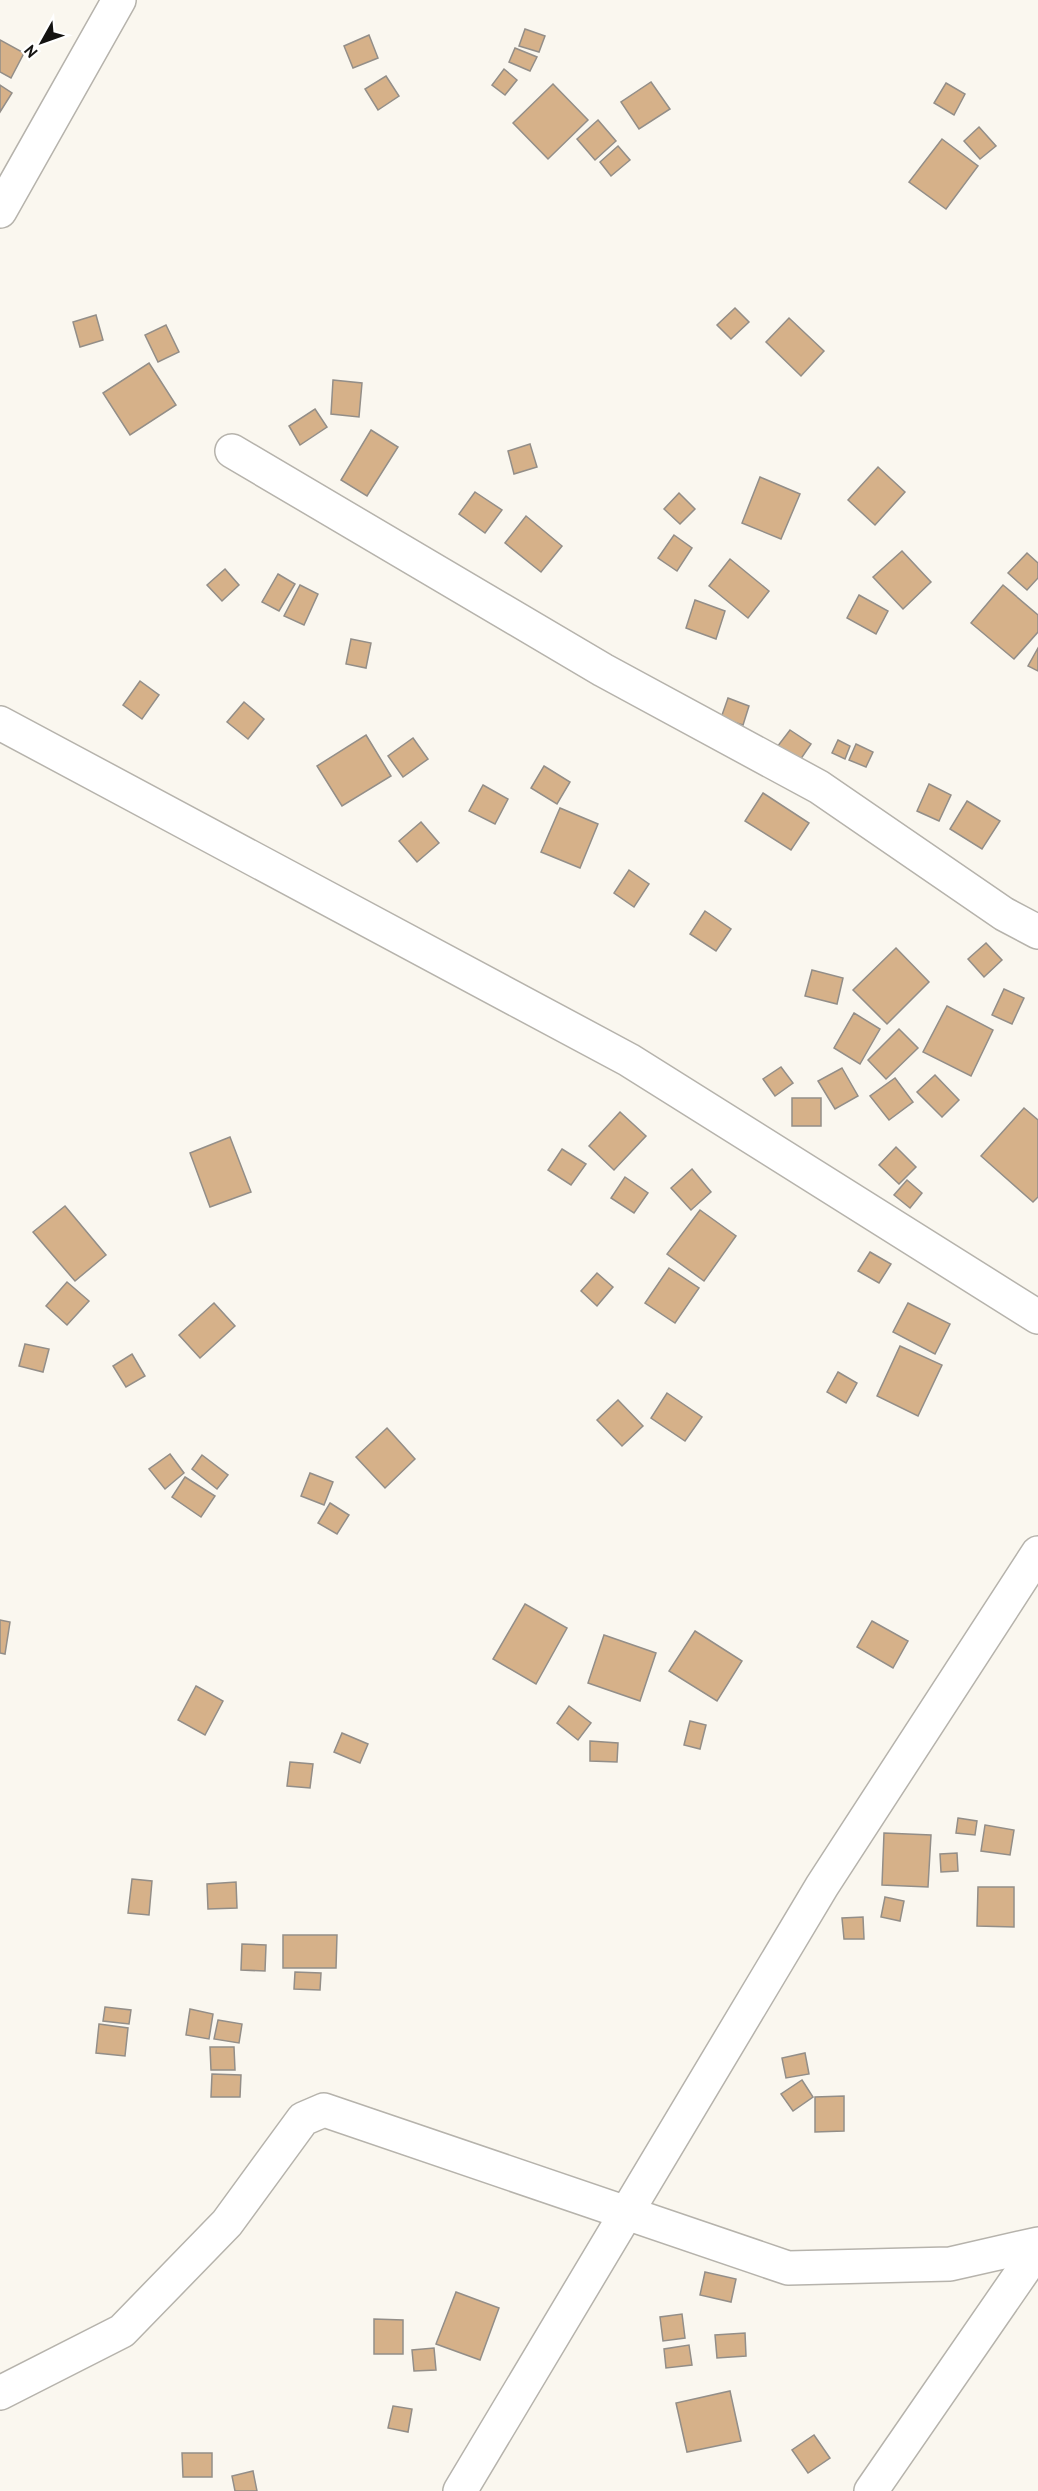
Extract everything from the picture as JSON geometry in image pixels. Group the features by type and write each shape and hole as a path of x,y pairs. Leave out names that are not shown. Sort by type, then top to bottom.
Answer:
{"street":[{"path":"0,211 119,0"},
{"path":"232,451 603,670 819,787 1004,914 1038,932"},
{"path":"0,723 629,1060 1038,1317"},
{"path":"460,2491 822,1886 1038,1553"},
{"path":"0,2393 122,2331 227,2223 303,2119 324,2110 628,2211 788,2268 950,2264 1038,2244"},
{"path":"871,2491 1038,2249"}],"building":[{"path":"525,29 545,36 539,52 519,46"},
{"path":"369,35 378,58 353,68 344,46"},
{"path":"0,40 24,53 11,78 0,72"},
{"path":"515,48 537,57 530,71 509,62"},
{"path":"504,69 517,80 505,95 492,85"},
{"path":"386,76 399,96 378,110 365,89"},
{"path":"651,82 670,109 639,129 621,102"},
{"path":"946,83 965,94 954,115 934,103"},
{"path":"553,84 588,120 548,159 513,123"},
{"path":"0,85 12,93 0,112"},
{"path":"598,120 616,141 595,160 577,139"},
{"path":"979,127 996,146 980,159 964,141"},
{"path":"942,139 978,166 946,209 909,182"},
{"path":"618,146 630,160 611,176 600,162"},
{"path":"735,308 749,322 731,339 717,325"},
{"path":"96,315 103,340 80,347 73,322"},
{"path":"789,318 824,351 801,376 766,342"},
{"path":"166,325 179,352 158,362 145,335"},
{"path":"149,363 176,405 130,435 103,393"},
{"path":"333,380 362,383 359,417 331,414"},
{"path":"315,409 327,427 300,445 289,426"},
{"path":"371,430 398,447 367,496 341,480"},
{"path":"530,444 537,467 514,474 508,451"},
{"path":"878,467 905,492 875,525 848,500"},
{"path":"760,477 800,494 781,539 742,523"},
{"path":"475,492 502,510 485,533 459,514"},
{"path":"679,493 695,509 680,524 664,509"},
{"path":"526,516 562,546 541,572 505,543"},
{"path":"674,535 692,548 677,571 658,558"},
{"path":"902,551 931,582 903,609 873,577"},
{"path":"1027,553 1038,563 1038,578 1027,590 1008,573"},
{"path":"730,559 769,591 748,618 709,586"},
{"path":"225,569 239,585 222,601 207,585"},
{"path":"278,574 295,584 279,611 262,602"},
{"path":"300,585 318,594 304,625 284,616"},
{"path":"1003,585 1038,615 1038,632 1014,659 971,623"},
{"path":"859,595 888,611 876,634 847,618"},
{"path":"695,600 725,611 716,639 686,628"},
{"path":"351,639 371,643 366,668 346,664"},
{"path":"1038,648 1038,671 1028,666"},
{"path":"140,681 159,695 142,719 123,705"},
{"path":"728,698 749,706 743,725 721,718"},
{"path":"244,702 264,719 248,739 227,722"},
{"path":"790,730 811,744 796,766 774,751"},
{"path":"366,735 391,776 342,806 317,766"},
{"path":"413,738 428,759 403,777 388,756"},
{"path":"838,740 850,746 845,759 832,753"},
{"path":"856,744 873,752 866,767 849,760"},
{"path":"544,766 570,782 557,804 531,788"},
{"path":"929,784 951,795 939,821 917,811"},
{"path":"483,785 508,799 495,824 469,811"},
{"path":"763,793 809,823 791,850 745,821"},
{"path":"967,801 1000,821 982,849 950,829"},
{"path":"560,808 598,824 580,868 541,852"},
{"path":"421,822 439,843 417,862 399,841"},
{"path":"629,870 649,884 634,907 614,893"},
{"path":"705,911 731,929 716,951 690,934"},
{"path":"986,943 1002,960 984,977 968,959"},
{"path":"896,948 929,982 887,1024 853,990"},
{"path":"812,970 843,978 837,1004 805,996"},
{"path":"1004,989 1024,998 1012,1024 992,1015"},
{"path":"947,1006 993,1030 971,1076 923,1052"},
{"path":"854,1013 880,1029 860,1064 834,1048"},
{"path":"899,1029 918,1048 886,1079 868,1060"},
{"path":"781,1067 793,1083 775,1096 763,1079"},
{"path":"842,1068 858,1096 835,1109 818,1081"},
{"path":"935,1075 959,1100 942,1117 917,1092"},
{"path":"895,1078 913,1102 889,1120 870,1096"},
{"path":"792,1098 821,1098 821,1126 792,1126"},
{"path":"1024,1108 1038,1120 1038,1197 1033,1202 981,1156"},
{"path":"620,1112 646,1136 614,1170 589,1146"},
{"path":"230,1137 251,1192 210,1207 190,1153"},
{"path":"896,1147 916,1167 899,1184 879,1165"},
{"path":"562,1149 586,1164 571,1185 548,1170"},
{"path":"692,1169 711,1192 691,1210 671,1188"},
{"path":"625,1177 648,1193 634,1213 611,1198"},
{"path":"907,1180 922,1193 910,1208 894,1195"},
{"path":"65,1206 106,1255 75,1281 33,1232"},
{"path":"700,1210 736,1236 704,1281 667,1254"},
{"path":"870,1252 891,1264 879,1283 858,1271"},
{"path":"669,1268 699,1288 675,1323 645,1303"},
{"path":"597,1273 613,1287 597,1306 581,1291"},
{"path":"67,1282 89,1301 67,1325 46,1306"},
{"path":"214,1303 235,1326 200,1358 179,1335"},
{"path":"908,1303 950,1324 935,1354 893,1332"},
{"path":"25,1344 49,1349 43,1372 19,1366"},
{"path":"900,1346 942,1365 918,1416 877,1396"},
{"path":"132,1354 145,1376 126,1387 113,1366"},
{"path":"838,1372 857,1383 846,1403 827,1392"},
{"path":"667,1393 702,1417 685,1441 651,1418"},
{"path":"618,1400 643,1426 622,1446 597,1420"},
{"path":"387,1428 415,1459 385,1488 356,1457"},
{"path":"170,1454 184,1473 165,1489 149,1469"},
{"path":"202,1455 228,1475 217,1489 192,1469"},
{"path":"310,1473 333,1482 324,1505 301,1496"},
{"path":"185,1477 215,1496 201,1517 172,1497"},
{"path":"330,1503 349,1515 337,1534 318,1523"},
{"path":"525,1604 567,1628 536,1684 493,1659"},
{"path":"0,1620 10,1622 5,1654 0,1653"},
{"path":"872,1621 908,1641 893,1668 857,1647"},
{"path":"695,1631 742,1661 717,1701 669,1671"},
{"path":"604,1635 656,1653 640,1701 588,1683"},
{"path":"196,1686 223,1701 205,1735 178,1720"},
{"path":"569,1706 591,1723 578,1740 557,1723"},
{"path":"690,1721 706,1725 700,1749 684,1745"},
{"path":"342,1733 368,1744 360,1763 334,1752"},
{"path":"590,1741 618,1743 617,1762 590,1761"},
{"path":"290,1762 313,1764 310,1788 287,1786"},
{"path":"958,1818 977,1821 975,1835 956,1833"},
{"path":"985,1825 1014,1830 1010,1855 981,1851"},
{"path":"884,1833 931,1835 928,1887 882,1885"},
{"path":"957,1853 958,1871 941,1872 940,1854"},
{"path":"132,1879 152,1881 149,1915 128,1913"},
{"path":"236,1882 237,1908 208,1909 207,1884"},
{"path":"978,1887 1014,1887 1014,1927 977,1926"},
{"path":"885,1897 904,1901 900,1921 881,1917"},
{"path":"863,1917 864,1939 844,1939 842,1918"},
{"path":"283,1935 337,1935 336,1968 283,1968"},
{"path":"242,1944 266,1945 265,1971 241,1970"},
{"path":"295,1972 321,1973 320,1990 294,1989"},
{"path":"105,2007 131,2010 129,2024 103,2021"},
{"path":"190,2009 213,2014 209,2039 186,2035"},
{"path":"218,2020 242,2024 239,2043 214,2039"},
{"path":"99,2024 128,2028 125,2056 96,2053"},
{"path":"210,2047 234,2047 235,2070 211,2070"},
{"path":"805,2053 809,2074 786,2078 782,2058"},
{"path":"212,2074 241,2075 240,2097 211,2097"},
{"path":"802,2080 813,2097 793,2111 781,2094"},
{"path":"844,2096 844,2131 815,2132 815,2097"},
{"path":"705,2272 736,2279 731,2302 700,2295"},
{"path":"456,2292 499,2308 480,2360 436,2344"},
{"path":"682,2314 685,2338 663,2341 660,2317"},
{"path":"374,2319 403,2320 403,2354 374,2354"},
{"path":"745,2333 746,2356 717,2358 715,2335"},
{"path":"689,2345 692,2365 666,2368 664,2349"},
{"path":"434,2348 436,2370 414,2371 412,2350"},
{"path":"730,2391 741,2441 687,2452 676,2403"},
{"path":"393,2406 412,2409 408,2432 388,2428"},
{"path":"814,2435 830,2458 808,2473 792,2450"},
{"path":"182,2453 212,2453 212,2477 183,2477"},
{"path":"253,2471 257,2491 235,2491 232,2476"}]}
